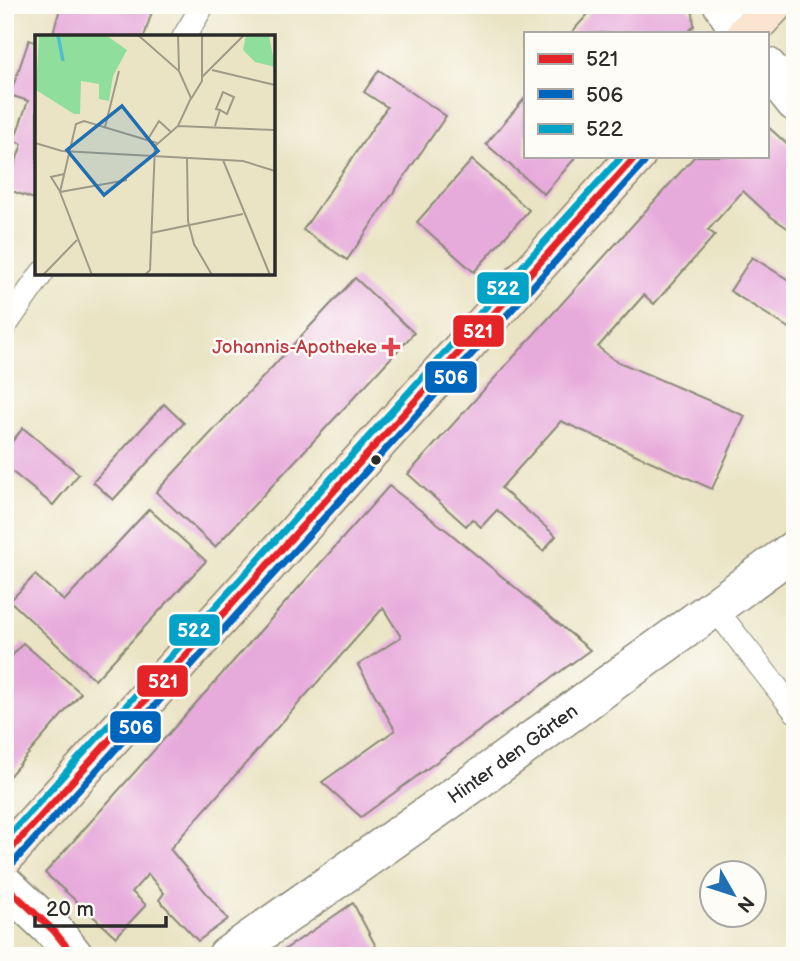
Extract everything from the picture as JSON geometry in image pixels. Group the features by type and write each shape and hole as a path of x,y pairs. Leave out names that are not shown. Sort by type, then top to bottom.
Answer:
{"main road":[{"path":"748,32 773,5"},
{"path":"5,856 634,158"}],"street":[{"path":"723,5 740,32"},
{"path":"768,68 795,102"},
{"name":"Hinter den Gärten","path":"227,956 472,784 713,606 795,549"},
{"path":"5,885 54,932 74,956"}],"lane":[{"path":"185,35 202,5"},
{"path":"5,326 41,275"},
{"path":"713,606 795,711"}],"building":[{"path":"61,5 154,5 145,35 53,35"},
{"path":"596,5 685,5 693,13 694,26 688,32 572,32"},
{"path":"29,40 35,42 35,199 6,189 22,144 14,141 28,101 10,95"},
{"path":"379,70 446,116 347,260 303,230 387,107 364,92"},
{"path":"524,99 524,158 575,158 544,194 486,144"},
{"path":"768,127 795,151 795,233 770,216 743,191 708,230 715,235 654,304 644,295 598,347 614,360 745,416 712,489 561,421 501,488 556,536 543,551 497,510 481,527 472,519 466,526 408,474 693,158 768,158"},
{"path":"472,160 529,210 474,272 417,222"},
{"path":"752,257 795,284 795,332 730,291"},
{"path":"355,278 414,333 215,547 156,492"},
{"path":"164,404 184,423 113,500 93,482"},
{"path":"23,428 79,474 53,505 5,466 5,450"},
{"path":"389,486 450,533 590,650 361,817 322,782 395,730 358,665 401,637 383,608 170,849 228,919 198,941 159,900 164,893 148,874 132,892 146,905 116,937 45,873"},
{"path":"149,509 206,561 95,680 10,601 35,575 64,601"},
{"path":"23,643 81,693 5,781 5,664"},
{"path":"353,903 381,956 275,956 318,927"}],"transit line":[{"name":"522","path":"5,840 620,158"},
{"name":"521","path":"5,856 634,158"},
{"name":"506","path":"13,863 644,163"},
{"name":"521","path":"5,885 54,931 74,956"}],"place":[{"name":"Johannis-Apotheke","path":"391,347"}]}
